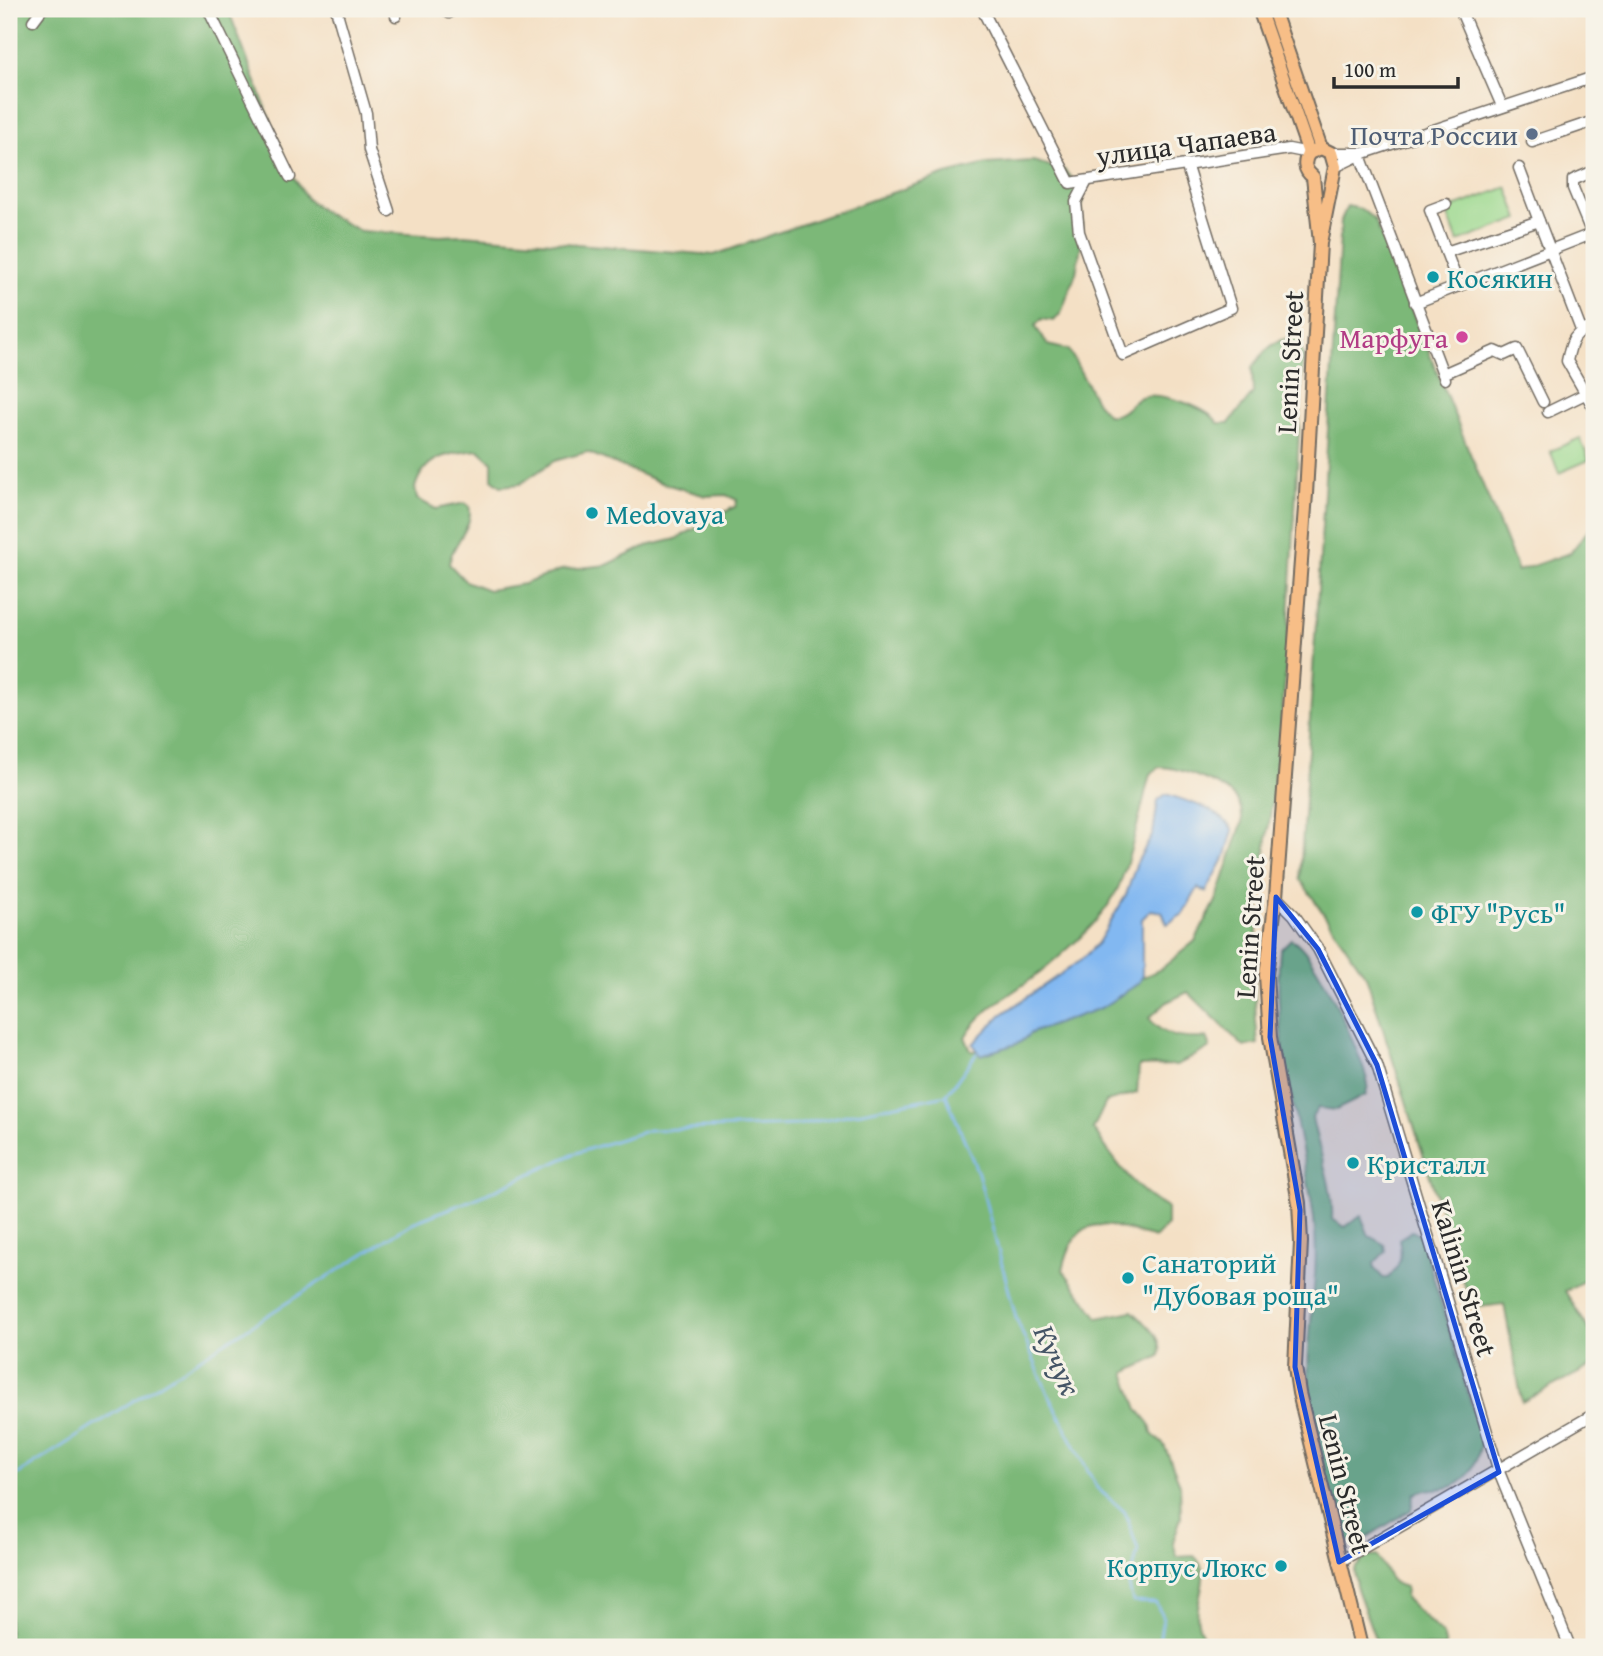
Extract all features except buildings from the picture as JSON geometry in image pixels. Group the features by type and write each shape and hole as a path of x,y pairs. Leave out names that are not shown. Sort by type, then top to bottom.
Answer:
{"main road":[{"path":"1259,9 1320,151 1333,170 1320,179 1312,177"},
{"path":"1273,9 1320,151"},
{"name":"Lenin Street","path":"1320,151 1305,166 1312,177 1320,243"},
{"name":"Lenin Street","path":"1333,170 1320,243 1306,494 1276,897 1266,975 1267,1004 1295,1176 1301,1242 1295,1367 1310,1444 1361,1647"}],"street":[{"path":"33,21 43,9"},
{"path":"208,9 290,177"},
{"path":"336,9 366,113 369,150 389,211"},
{"name":"улица Чапаева","path":"982,9 1070,183 1289,149 1362,154"},
{"path":"1460,9 1502,106"},
{"path":"1333,170 1362,154 1594,77"},
{"path":"1532,142 1594,121"},
{"path":"1362,154 1444,376 1495,351 1504,355 1517,349 1543,402"},
{"path":"1087,181 1076,202 1079,232 1123,355 1231,308 1186,164"},
{"path":"1519,168 1581,330"},
{"path":"1415,303 1593,233 1573,188 1573,180 1594,171"},
{"path":"1446,204 1430,210 1459,286"},
{"path":"1446,252 1539,221"},
{"path":"1594,327 1581,330 1572,341 1567,361 1594,408"},
{"path":"1548,412 1585,394"},
{"name":"Kalinin Street","path":"1276,897 1294,915 1318,949 1377,1065 1484,1407 1499,1472 1570,1647"},
{"path":"1339,1562 1499,1472 1594,1414"}],"highlighted area":[{"path":"1276,897 1318,949 1377,1065 1499,1472 1339,1562 1295,1367 1300,1210 1270,1037"}],"green space":[{"path":"9,9 228,9 289,169 307,199 325,213 360,231 464,235 714,255 946,174 987,164 1033,161 1064,170 1079,187 1082,204 1081,245 1076,273 1061,313 1054,321 1042,319 1035,326 1048,345 1069,350 1097,403 1108,415 1121,412 1148,395 1170,398 1194,406 1218,423 1229,423 1253,393 1252,368 1261,356 1278,341 1299,341 1303,357 1282,717 1255,963 1258,1044 1244,1047 1188,992 1167,1002 1149,1018 1161,1030 1174,1036 1206,1038 1210,1048 1177,1065 1139,1066 1137,1093 1106,1102 1093,1129 1117,1163 1144,1193 1167,1208 1167,1225 1155,1238 1109,1226 1085,1229 1076,1237 1069,1250 1063,1270 1098,1318 1132,1311 1152,1330 1159,1342 1160,1356 1125,1373 1138,1409 1150,1424 1152,1434 1164,1445 1180,1484 1181,1517 1173,1542 1177,1557 1194,1556 1201,1565 1203,1576 1198,1622 1202,1634 1212,1647 9,1647","holes":["479,450 492,462 492,479 501,486 520,484 554,461 587,452 662,483 706,496 726,495 737,500 736,506 676,539 647,546 607,565 561,570 524,584 488,590 465,581 449,564 469,521 469,506 465,503 436,509 417,499 415,488 419,477 432,462 449,455","1159,767 1214,783 1233,796 1241,810 1242,823 1216,901 1195,941 1161,969 982,1051 971,1051 965,1037 981,1016 1057,959 1090,928 1109,904 1134,840 1150,774"]},
{"path":"1507,187 1519,219 1458,242 1446,210"},
{"path":"1347,206 1361,209 1375,220 1518,571 1570,553 1594,523 1594,1275 1565,1291 1594,1338 1594,1365 1522,1402 1504,1304 1472,1308 1366,976 1300,879 1341,221"},
{"path":"1580,438 1589,460 1559,473 1550,451"},
{"path":"1291,939 1301,947 1324,982 1357,1051 1368,1084 1366,1095 1336,1110 1318,1108 1312,1117 1328,1181 1332,1219 1345,1227 1361,1216 1369,1236 1385,1245 1386,1251 1374,1263 1375,1269 1383,1278 1388,1278 1398,1265 1401,1251 1399,1239 1412,1231 1421,1236 1482,1440 1476,1460 1460,1483 1414,1494 1411,1510 1354,1545 1341,1535 1318,1442 1309,1389 1316,1240 1309,1185 1284,1052 1278,985 1280,950"},
{"path":"1377,1556 1391,1580 1406,1587 1405,1598 1443,1635 1446,1647 1378,1647 1356,1586 1354,1569 1366,1557"}],"water":[{"path":"1166,794 1212,811 1233,830 1226,855 1206,892 1198,888 1183,914 1167,924 1162,912 1151,910 1142,919 1142,977 1139,983 1101,1008 1031,1033 1019,1043 981,1055 973,1044 1001,1015 1081,960 1098,943 1126,895 1137,862 1153,834 1158,800"}],"waterway":[{"name":"Кучук","path":"977,1053 946,1095 978,1173 1016,1318 1048,1394 1097,1488 1125,1512 1138,1550 1129,1586 1133,1602 1156,1603 1163,1618 1159,1642 1174,1647"},
{"path":"9,1480 412,1223 477,1198 576,1153 649,1130 797,1125 946,1095"}],"place":[{"name":"Почта России","path":"1532,134"},
{"name":"Косякин","path":"1433,277"},
{"name":"Марфуга","path":"1462,337"},
{"name":"Medovaya","path":"592,513"},
{"name":"ФГУ \"Русь\"","path":"1417,912"},
{"name":"Кристалл","path":"1353,1163"},
{"name":"Санаторий \"Дубовая роща\"","path":"1128,1278"},
{"name":"Корпус Люкс","path":"1281,1566"}]}
